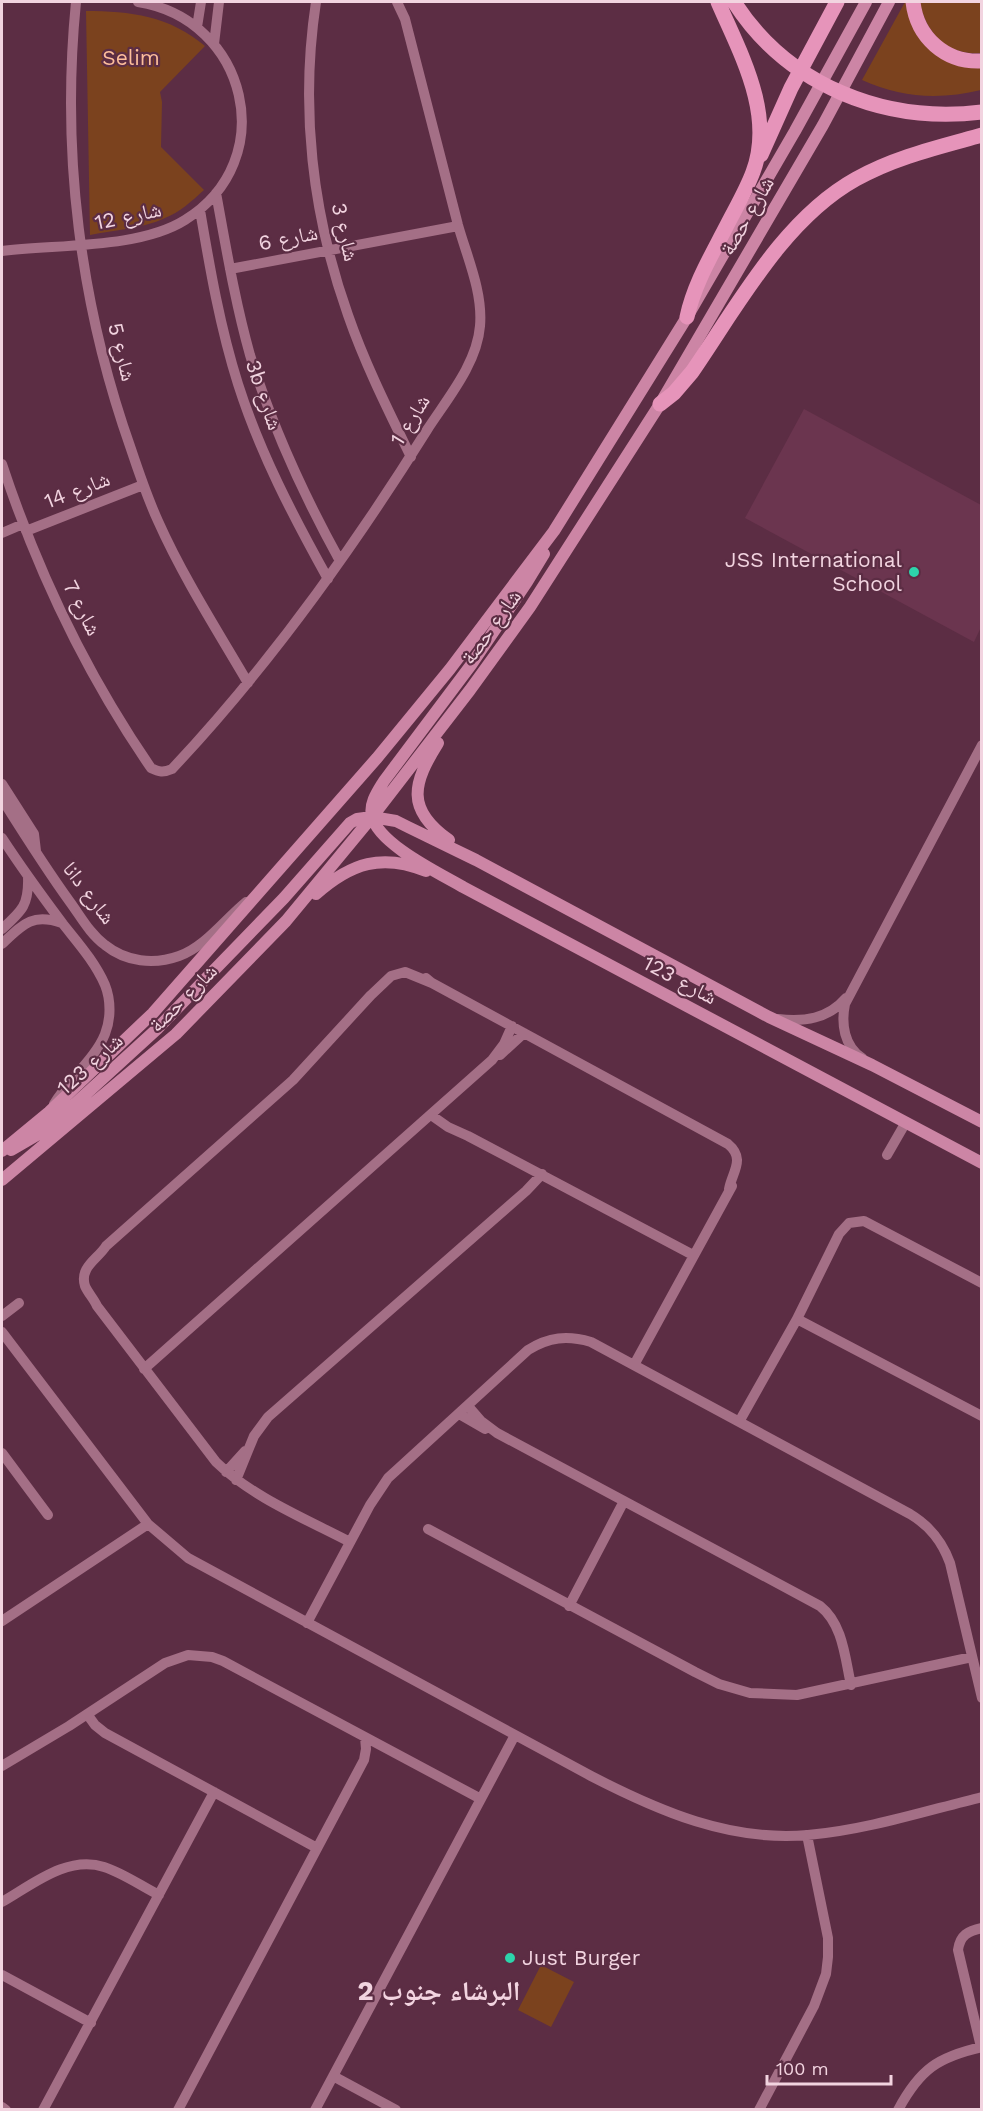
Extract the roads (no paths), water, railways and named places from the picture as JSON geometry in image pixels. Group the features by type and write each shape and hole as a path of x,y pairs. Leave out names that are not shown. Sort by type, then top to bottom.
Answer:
{"highway":[{"path":"718,2 751,79 758,114 758,147 753,171"},
{"path":"734,2 752,27 777,51 810,76 843,94 879,107 910,113 957,115 981,112"},
{"path":"687,317 701,275 791,88 837,2"},
{"path":"913,2 919,25 935,46 957,59 981,61"},
{"path":"660,405 687,380 776,250 812,211 841,188 873,170 906,157 981,135"}],"main road":[{"name":"شارع حصة","path":"2,1152 49,1112 153,1013 385,750 450,669 554,531 687,317 795,131 866,2"},
{"name":"شارع حصة","path":"2,1180 176,1034 285,921 372,817 470,690 530,607 660,405 823,125 890,2"},
{"path":"372,817 373,800 384,781 471,665 538,566 554,531"},
{"path":"470,690 427,761 417,788 422,812 431,827 476,860"},
{"name":"شارع 123","path":"372,817 384,835 396,847 463,887 981,1163"},
{"name":"شارع 123","path":"2,1152 27,1142 42,1132 88,1093 173,1013 284,898 350,823 357,819 372,817 396,821 476,860 770,1017 872,1065 981,1122"},
{"path":"285,921 340,874 359,865 380,861 401,863 463,887"}],"street":[{"name":"شارع 5","path":"76,2 71,59 74,184 91,308 102,355 120,420 143,485 175,556 248,683"},
{"name":"شارع 12","path":"2,251 81,245 145,236 165,230 183,222 200,210 216,193 234,162 242,126 239,92 233,74 214,44 197,27 170,10 138,2"},
{"path":"197,27 201,2"},
{"path":"214,44 219,2"},
{"name":"شارع 3","path":"316,2 309,58 310,138 314,178 329,250 336,279 362,351 411,457"},
{"name":"شارع 1","path":"147,762 157,772 172,769 248,683 328,579 411,457 464,371 477,343 480,320 479,297 458,226 405,19 397,2"},
{"name":"3b شارع","path":"216,193 230,269 250,353 276,430 302,491 340,561"},
{"name":"3b شارع","path":"200,210 218,310 239,386 278,485 328,579"},
{"name":"شارع 6","path":"230,269 458,226"},
{"name":"شارع 7","path":"2,464 51,591 89,665 147,762"},
{"name":"شارع 14","path":"2,533 143,485"},
{"path":"872,1065 857,1055 847,1040 843,1013 848,996 981,745"},
{"path":"2,784 34,834 37,854"},
{"name":"شارع دانا","path":"2,799 94,936 106,946 133,959 148,962 164,960 194,949 232,913 261,891"},
{"name":"شارع دانا","path":"2,838 99,973 108,994 109,1017 106,1033 99,1047 61,1093 49,1112"},
{"path":"2,856 18,863"},
{"name":"شارع دانا","path":"2,929 22,910 27,901 28,876"},
{"name":"شارع دانا","path":"2,944 30,921 40,918 63,923"},
{"path":"350,1542 236,1480 226,1472 207,1451 97,1306 80,1288 77,1275 83,1263 106,1246 293,1080 371,995 373,989 388,972 395,968 405,968 712,1133 732,1146 738,1157 737,1169 729,1189 634,1365"},
{"path":"770,1017 797,1021 813,1019 829,1012 848,996"},
{"path":"492,1060 504,1044 512,1026"},
{"path":"144,1369 492,1060 510,1048 524,1033"},
{"path":"435,1112 448,1127 542,1174 693,1255"},
{"path":"887,1155 906,1122"},
{"path":"508,1204 520,1190 529,1168"},
{"path":"236,1480 249,1446 261,1426 276,1409 508,1204 526,1191 542,1174"},
{"path":"739,1422 797,1318 839,1234 849,1223 857,1220 871,1225 981,1283"},
{"path":"2,1316 19,1303"},
{"path":"797,1318 981,1416"},
{"path":"2,1332 148,1524 188,1558 619,1790 661,1809 725,1830 780,1836 844,1830 981,1797"},
{"path":"307,1623 378,1491 388,1478 528,1350 552,1339 565,1337 585,1340 634,1365 910,1514 931,1530 946,1551 950,1563 981,1698"},
{"path":"464,1410 497,1433 827,1612 837,1626 850,1685"},
{"path":"226,1472 249,1446"},
{"path":"2,1453 6,1469 48,1515"},
{"path":"569,1606 624,1501"},
{"path":"2,1621 148,1524"},
{"path":"428,1529 695,1672 734,1689 782,1696 813,1693 972,1657"},
{"path":"2,1766 165,1663 188,1655 200,1655 223,1661 481,1799"},
{"path":"87,1714 105,1733 317,1848"},
{"path":"315,2109 515,1735"},
{"path":"178,2109 364,1760 365,1737"},
{"path":"364,1760 382,1746"},
{"path":"43,2109 214,1792"},
{"path":"759,2109 814,2006 826,1974 828,1938 807,1835"},
{"path":"2,1902 56,1871 80,1864 104,1867 159,1895"},
{"path":"898,2109 912,2085 930,2067 953,2054 981,2047 958,1950 963,1936 969,1931 981,1928"},
{"path":"2,1975 91,2023"},
{"path":"333,2076 396,2109"},
{"path":"2,2107 6,2109"}],"place":[{"name":"JSS International School","path":"914,572"},
{"name":"Just Burger","path":"510,1958"}],"district":[{"name":"البرشاء جنوب 2","path":"439,1991"}],"park label":[{"name":"Selim","path":"131,58"}]}
